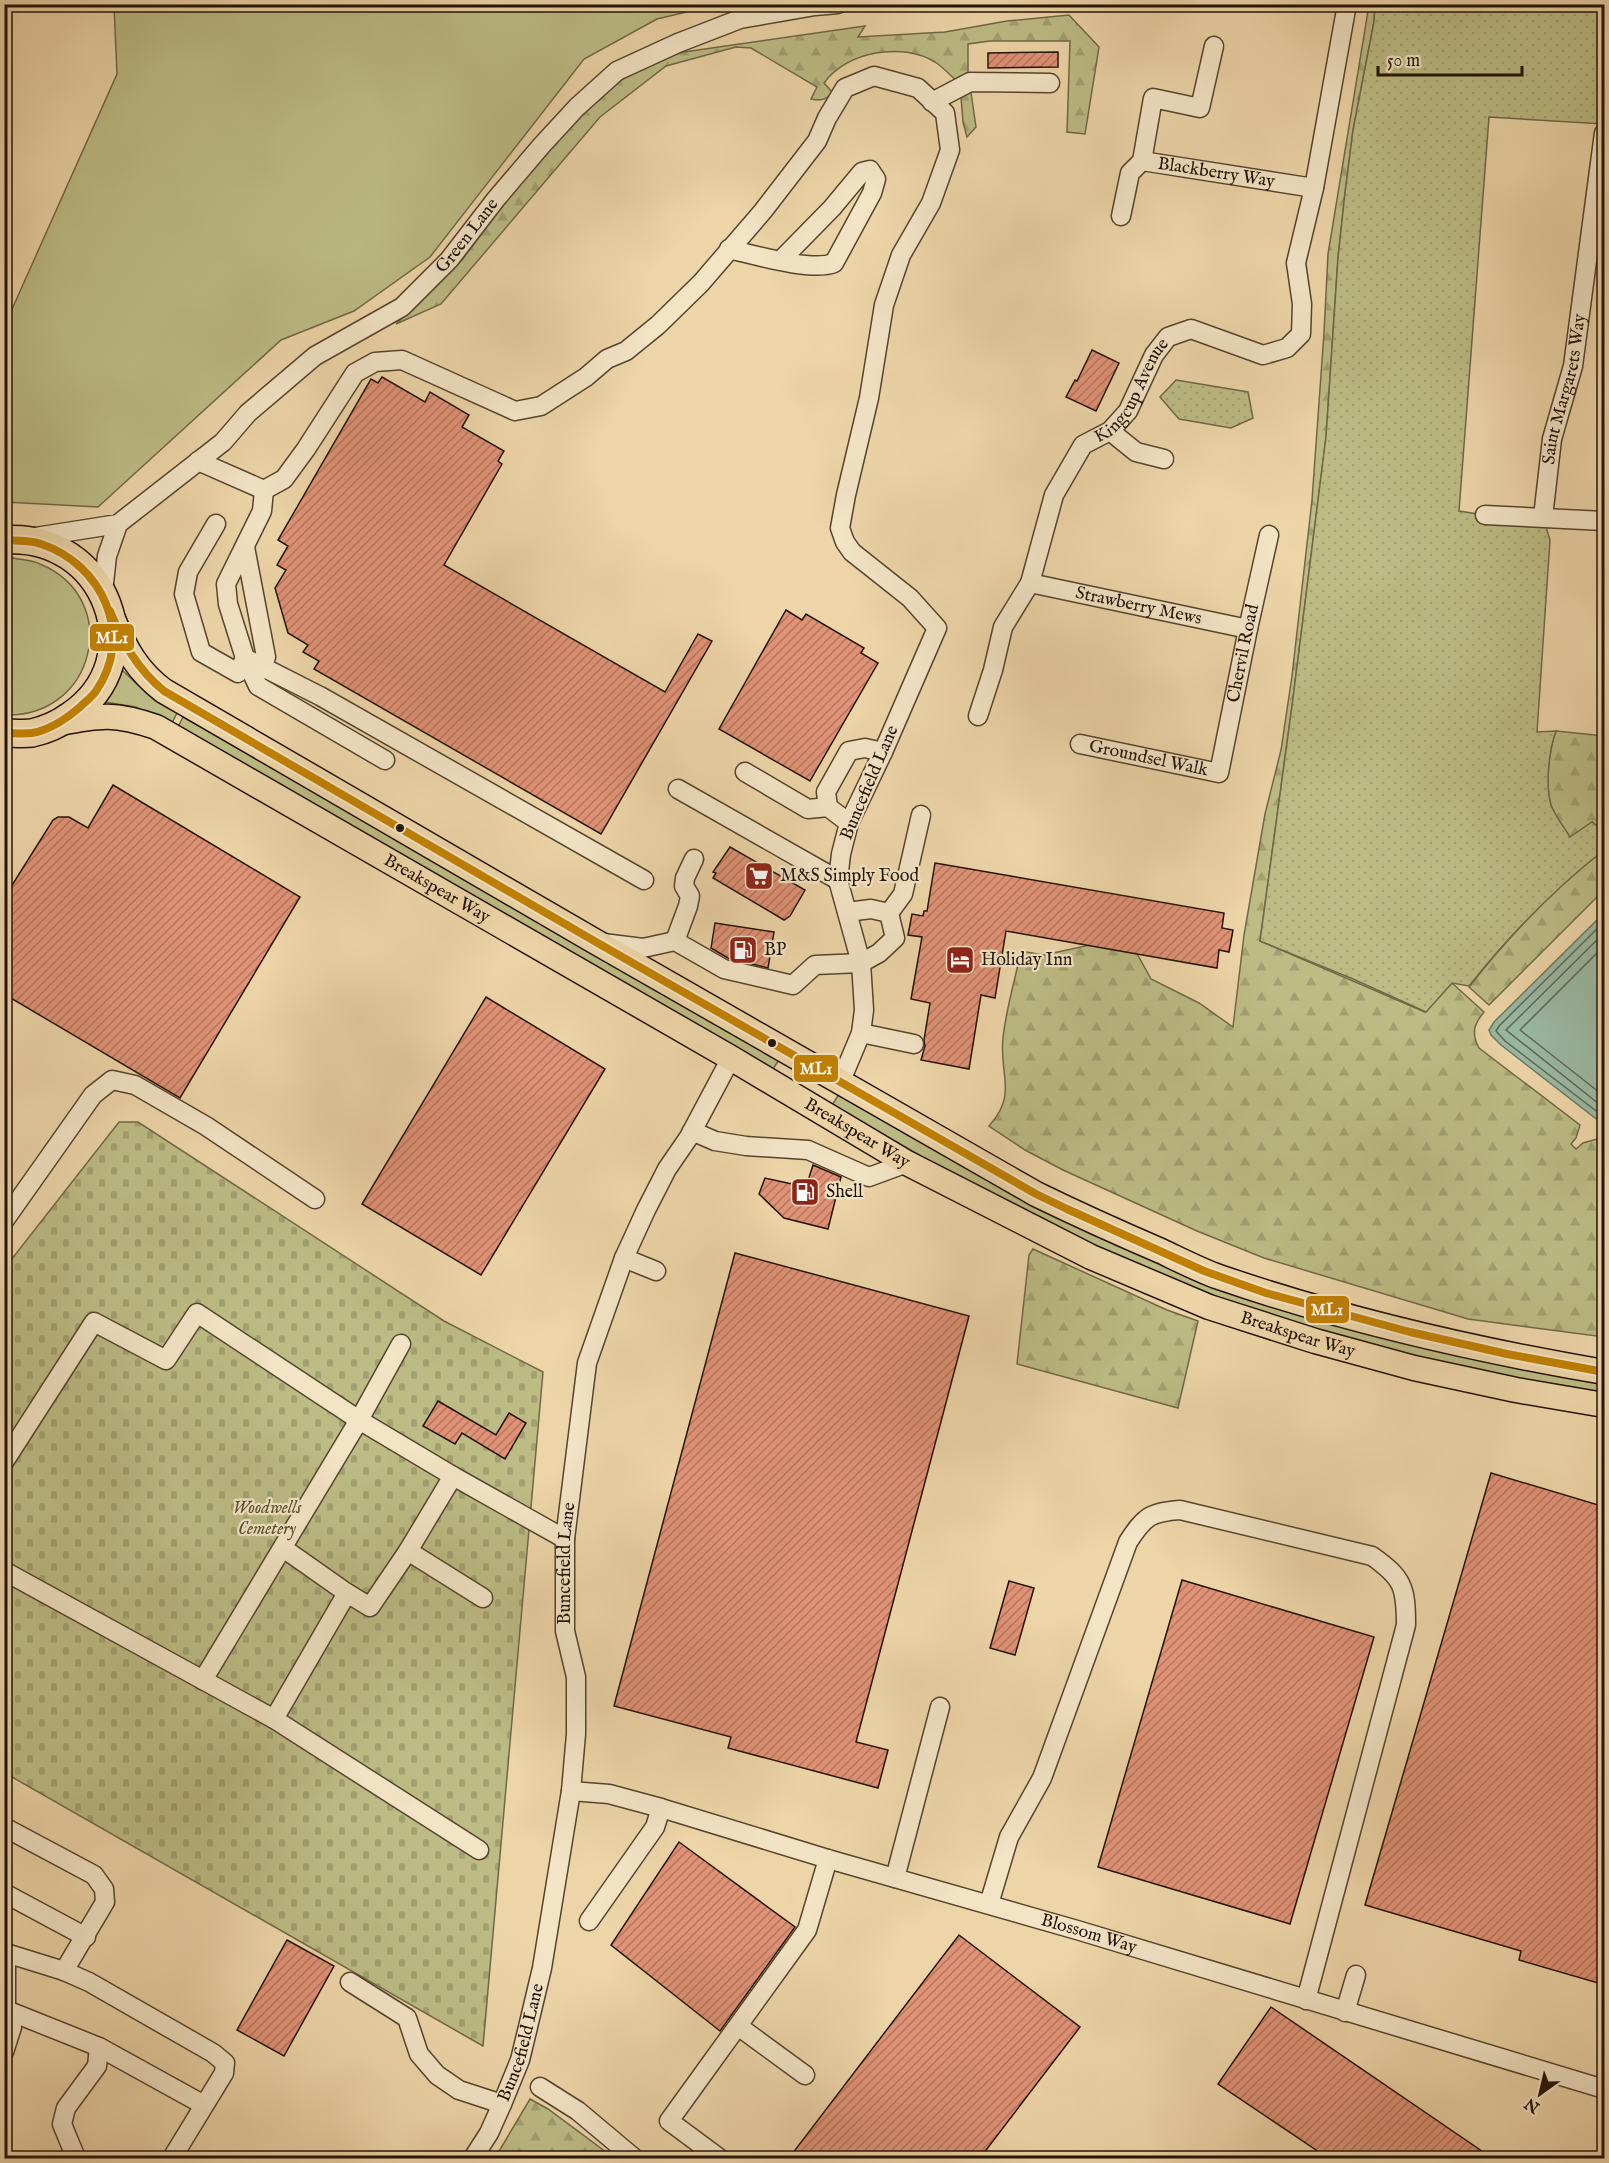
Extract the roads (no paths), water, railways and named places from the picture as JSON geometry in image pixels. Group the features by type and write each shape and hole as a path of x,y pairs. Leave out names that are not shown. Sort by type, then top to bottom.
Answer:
{"highway":[{"path":"4,733 32,733 60,723 82,708 99,688 110,664 114,637 106,601 82,565 54,546 13,539"}],"main road":[{"name":"Breakspear Way","path":"106,601 131,658 141,671 164,691 1036,1194 1092,1222 1218,1276 1318,1307 1420,1334 1521,1358 1605,1372"},
{"name":"Breakspear Way","path":"60,723 112,716 133,719 156,727 732,1058 907,1163 1091,1257 1209,1307 1316,1341 1413,1368 1605,1406"}],"street":[{"name":"Green Lane","path":"13,539 118,524 223,442 248,413 315,356 402,307 449,260 496,199 542,145 577,107 617,71 678,43 740,19 838,4"},
{"name":"Kingcup Avenue","path":"978,716 993,670 1003,627 1030,583 1054,495 1083,445 1110,431 1128,411 1154,355 1168,337 1191,329 1263,355 1287,348 1301,334 1302,304 1296,263 1314,188 1347,4"},
{"path":"1142,161 1153,98 1200,108 1214,46"},
{"path":"264,490 284,479 355,373 375,362 402,360 515,411 541,406 586,377 607,359 626,351 658,325 701,283 763,211 817,141 827,118 845,88 874,76 918,88 933,102 970,82 1050,82"},
{"name":"Buncefield Lane","path":"840,1083 861,1033 864,1010 861,963 838,880 841,854 849,823 937,628 910,598 852,552 840,528 869,398 884,305 901,255 930,203 950,150 945,113 933,102"},
{"name":"Saint Margarets Way","path":"1543,517 1552,439 1573,366 1605,133"},
{"name":"Blackberry Way","path":"1121,216 1130,173 1142,161 1314,188"},
{"path":"729,249 780,261 825,267 834,263 872,193 876,179 870,170 862,172 832,208 780,261"},
{"path":"1110,431 1136,452 1164,459"},
{"path":"198,461 264,490"},
{"path":"264,490 262,512 226,584 228,604 245,658 258,686 385,760"},
{"path":"1485,515 1605,521"},
{"path":"106,601 107,556 118,524"},
{"path":"216,524 188,572 184,594 201,651 238,673 245,658"},
{"name":"Chervil Road","path":"1219,773 1269,535"},
{"path":"245,547 266,657 263,666"},
{"name":"Strawberry Mews","path":"1030,583 1248,628"},
{"path":"245,658 320,696 644,880"},
{"name":"Groundsel Walk","path":"1080,744 1219,773"},
{"path":"828,807 826,792 849,751 864,748 883,752"},
{"path":"745,772 808,809 828,807 849,823"},
{"path":"678,789 838,880"},
{"path":"596,942 643,948 675,941 724,969 793,985 815,965 861,963 879,953 895,938 889,913 903,894 921,815"},
{"path":"675,941 688,906 690,896 684,886 685,878 694,859"},
{"path":"847,912 871,909 889,913"},
{"path":"861,1033 914,1044"},
{"name":"Buncefield Lane","path":"473,2158 489,2133 520,2060 536,2000 571,1791 576,1734 576,1677 565,1631 565,1539 587,1363 624,1258 646,1210 667,1169 692,1131 732,1058"},
{"path":"4,1221 93,1095 112,1080 135,1085 206,1126 315,1199"},
{"path":"692,1131 715,1141 746,1146 808,1150 869,1178 907,1163"},
{"path":"624,1258 656,1271"},
{"path":"4,1462 94,1322 166,1360 197,1313 359,1420 565,1539"},
{"path":"203,1680 359,1420 401,1344"},
{"path":"283,1548 370,1607 408,1551 453,1476"},
{"path":"989,1904 1009,1838 1042,1778 1128,1542 1140,1524 1158,1512 1180,1510 1372,1556 1395,1572 1406,1598 1406,1625 1306,2000"},
{"path":"408,1551 483,1598"},
{"path":"4,1571 274,1719 479,1850"},
{"path":"274,1719 347,1593"},
{"path":"895,1878 940,1707"},
{"name":"Blossom Way","path":"571,1791 609,1794 661,1808 1605,2089"},
{"path":"589,1921 655,1827 661,1808"},
{"path":"4,1827 94,1875 104,1889 105,1902 64,1971"},
{"path":"719,2158 669,2121 807,1930 828,1859"},
{"path":"4,1893 86,1936"},
{"path":"4,2052 12,2027 5,2010 5,1952 64,1971 99,1988 213,2053 225,2063 224,2073 172,2158"},
{"path":"1345,2012 1356,1974"},
{"path":"350,1982 407,2018 419,2054 437,2075 459,2090 502,2104"},
{"path":"5,2010 99,2047 204,2105"},
{"path":"738,2025 805,2075"},
{"path":"76,2158 62,2124 66,2108 97,2066 99,2047"},
{"path":"540,2087 578,2111 634,2158"}],"water":[{"path":"1604,913 1604,1125 1501,1045 1489,1030 1494,1022"}],"place":[{"name":"M&S Simply Food","path":"759,876"},
{"name":"BP","path":"743,950"},
{"name":"Holiday Inn","path":"960,960"},
{"name":"Shell","path":"805,1192"}],"park label":[{"name":"Woodwells Cemetery","path":"267,1518"}]}
